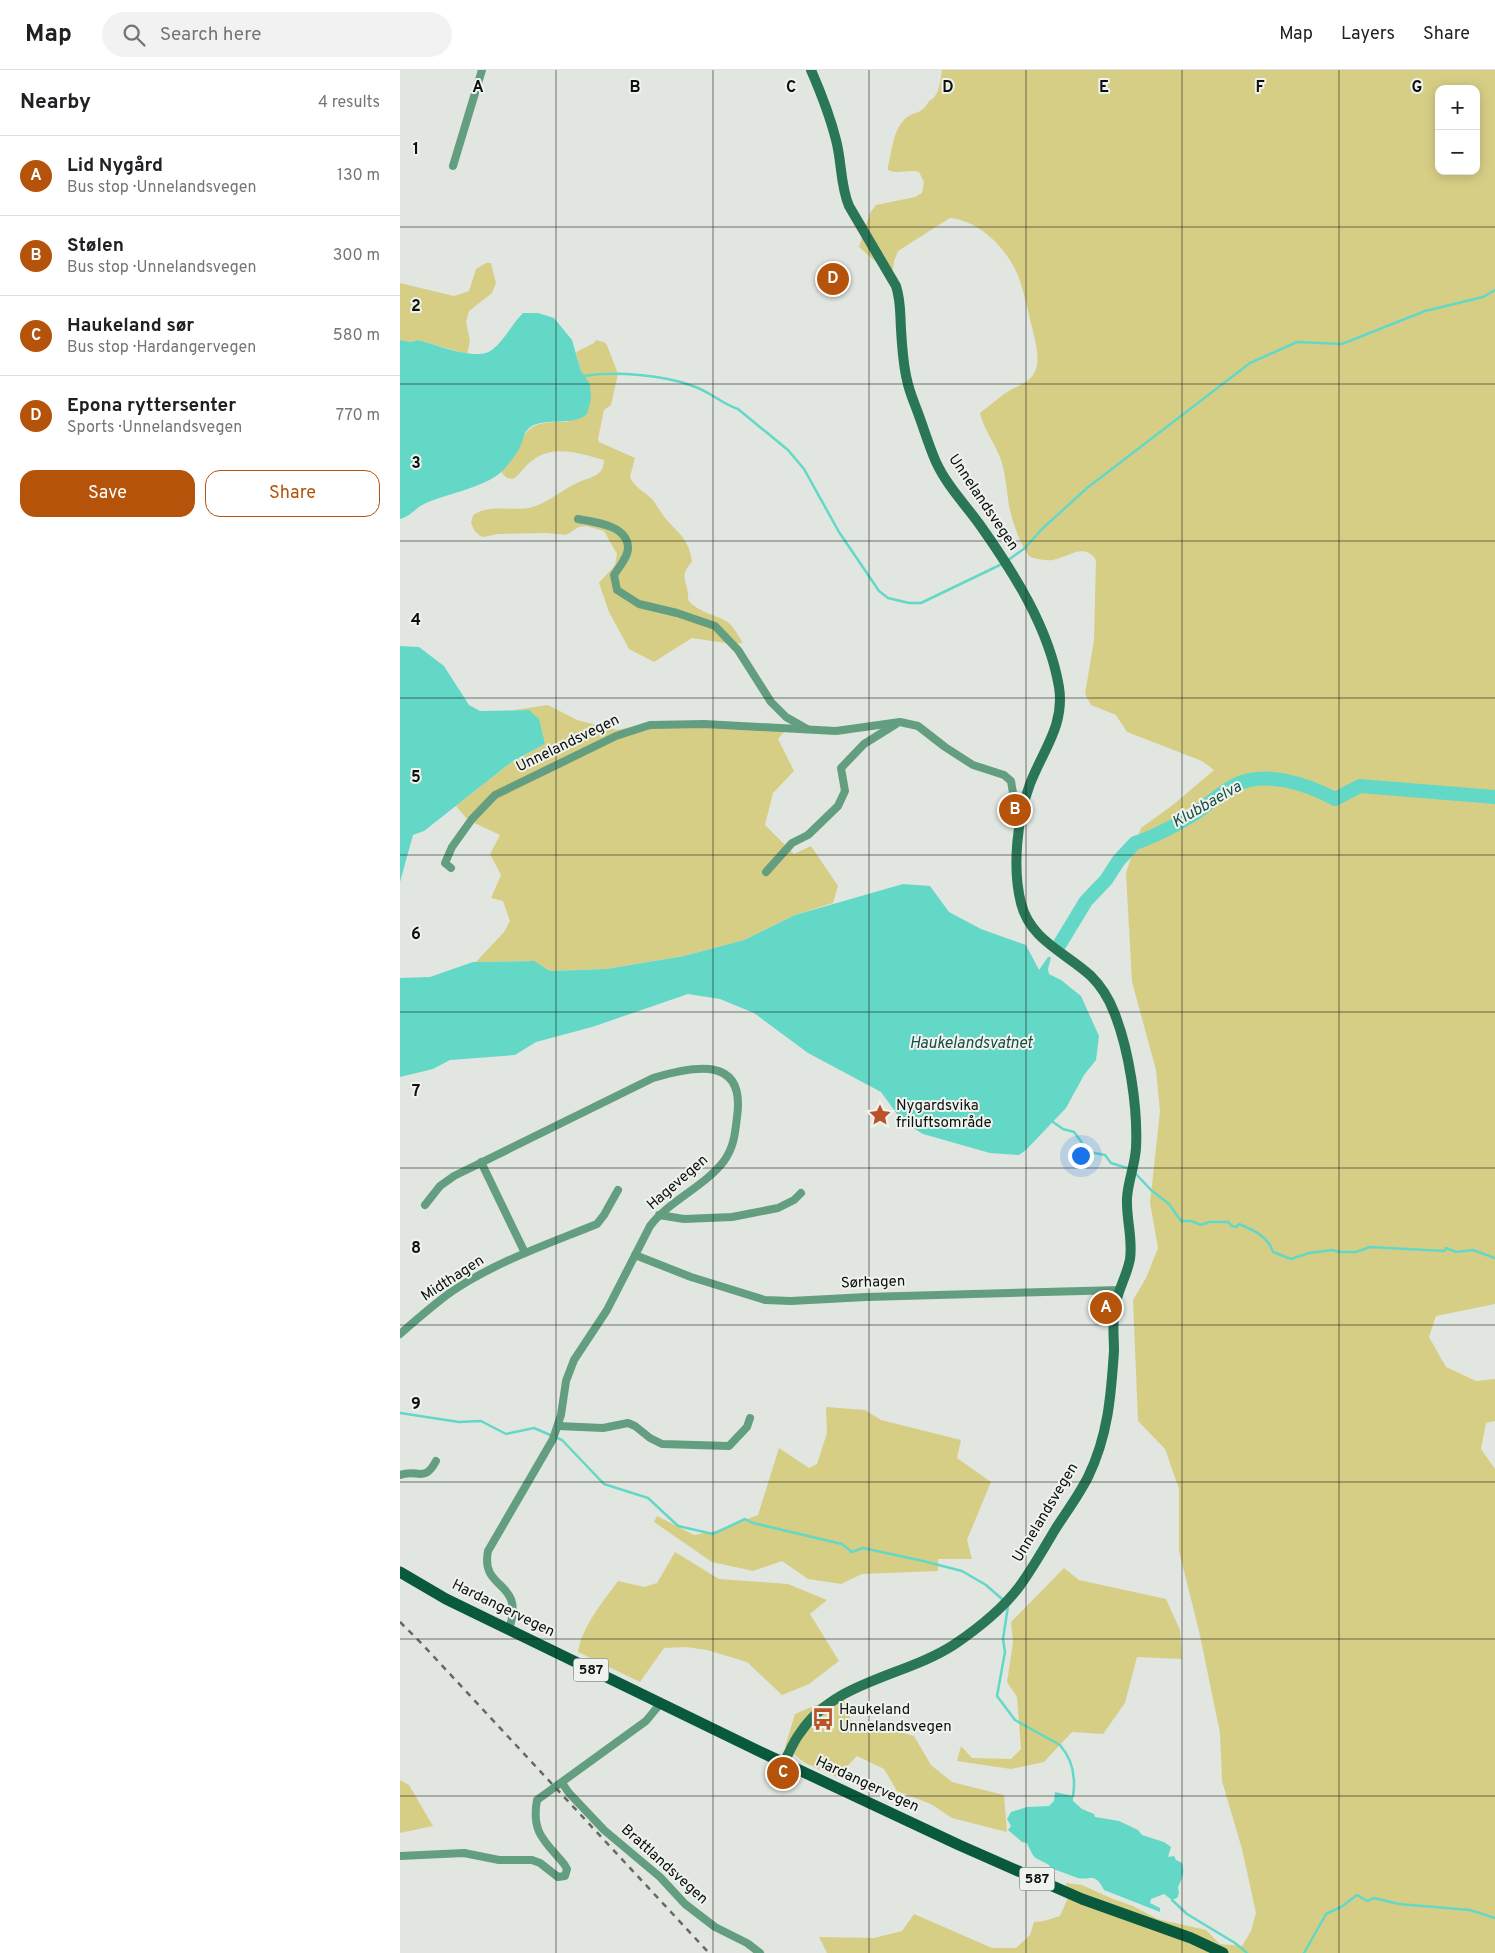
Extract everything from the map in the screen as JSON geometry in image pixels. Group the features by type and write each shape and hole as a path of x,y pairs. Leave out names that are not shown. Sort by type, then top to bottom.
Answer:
{"main road":[{"name":"Unnelandsvegen","path":"784,1763 800,1732 826,1705 857,1687 929,1658 951,1646 989,1616 1018,1587 1080,1492 1104,1437 1108,1421 1114,1310 1129,1263 1128,1182 1136,1151 1131,1077 1125,1043 1115,1013 1100,987 1082,969 1041,939 1026,917 1021,902 1017,877 1017,841 1022,809 1035,771 1058,723 1060,706 1059,688 1050,649 1020,586 998,550 948,485 935,460 907,382 900,326 900,297 896,286 848,206 844,194 837,142 825,104 811,70"},
{"name":"Hardangervegen","path":"400,1572 446,1599 784,1763 1062,1891 1191,1938 1223,1953"}],"street":[{"path":"453,166 482,70"},
{"name":"Unnelandsvegen","path":"578,519 604,524 619,532 626,539 628,548 626,556 614,575 617,590 638,604 677,613 715,626 738,650 771,702 786,717 809,730"},
{"path":"766,872 792,843 808,835 838,806 845,791 840,768 864,744 900,722"},
{"name":"Unnelandsvegen","path":"451,868 444,863 452,847 472,819 495,795 632,730 650,725 704,724 836,731 900,722 918,726 945,747 973,765 1004,775 1011,781 1015,805 1022,809"},
{"name":"Hagevegen","path":"425,1205 440,1186 454,1176 653,1078 689,1070 707,1069 720,1072 732,1080 739,1095 736,1130 731,1150 709,1176 659,1215 650,1226 607,1310 574,1360 564,1392 556,1433 488,1551 487,1570 509,1592 514,1603 514,1616 509,1629"},
{"path":"481,1162 525,1253"},
{"name":"Midthagen","path":"400,1334 451,1292 481,1274 525,1253 597,1224 618,1190"},
{"path":"659,1215 684,1219 732,1217 778,1208 794,1200 801,1192"},
{"name":"Sørhagen","path":"635,1255 691,1277 765,1300 791,1301 866,1296 1120,1290"},
{"path":"556,1433 603,1428 628,1423 636,1426 650,1438 662,1444 730,1446 747,1427 750,1418"},
{"path":"400,1475 404,1473 427,1474 436,1461"},
{"path":"400,1856 464,1853 499,1860 532,1860 540,1863 558,1877 565,1876 566,1869 564,1864 539,1833 535,1819 537,1800 646,1721 660,1704"},
{"name":"Brattlandsvegen","path":"562,1783 569,1794 604,1830 660,1877 685,1904 715,1927 747,1943 760,1953"}],"shaded area":[{"path":"942,70 1495,70 1495,1304 1436,1316 1429,1337 1446,1367 1476,1381 1495,1379 1495,1421 1486,1423 1481,1449 1495,1469 1495,1953 827,1953 819,1937 874,1938 902,1931 914,1914 992,1948 1016,1948 1030,1935 1034,1922 1060,1916 1067,1900 1066,1883 1082,1885 1133,1906 1158,1919 1206,1930 1220,1944 1242,1946 1251,1931 1256,1913 1242,1849 1222,1781 1220,1733 1199,1631 1179,1551 1179,1489 1165,1449 1138,1421 1133,1300 1146,1278 1158,1248 1150,1203 1160,1111 1156,1070 1132,982 1126,873 1141,828 1174,804 1214,770 1202,761 1127,732 1116,715 1091,705 1085,694 1094,640 1096,560 1086,552 1081,551 1053,560 1030,557 1019,537 1010,512 1001,460 980,413 1004,394 1030,378 1036,370 1037,364 1036,345 1019,278 1005,253 980,229 961,220 950,218 898,251 894,261 892,276 859,247 870,213 876,205 915,197 922,193 924,182 919,172 892,171 888,170 888,166 895,135 900,125 907,117 923,109 933,99 939,88"},
{"path":"486,263 491,263 496,283 492,293 469,311 466,322 470,341 467,354 418,340 411,342 400,340 400,283 454,296 469,291 476,269"},
{"path":"596,340 607,345 618,374 611,405 604,410 599,442 635,458 630,477 632,481 652,499 689,548 692,562 685,572 688,600 701,610 729,623 743,643 732,644 692,638 654,662 629,649 609,612 599,583 615,565 617,554 604,531 586,526 579,527 566,535 547,533 498,534 483,537 474,530 471,523 473,515 493,509 522,509 536,506 601,471 604,460 577,453 559,451 541,455 528,464 513,479 507,478 501,472 517,451 530,429 550,422 568,422 584,376 576,352 594,343"},
{"path":"548,705 577,720 617,730 644,724 789,726 778,739 794,771 773,793 765,825 794,854 811,846 838,886 833,903 795,915 744,940 684,956 606,969 550,971 533,961 476,962 504,932 510,921 503,901 491,898 501,875 490,854 500,835 468,820 456,806 513,761 545,744 529,710 514,710"},
{"path":"826,1407 865,1410 881,1420 961,1440 957,1458 991,1482 967,1540 972,1559 938,1559 938,1571 862,1574 841,1584 808,1579 782,1561 753,1571 712,1562 654,1522 657,1516 694,1535 716,1531 758,1515 779,1448 809,1468 817,1464 827,1433"},
{"path":"675,1552 719,1579 788,1584 827,1600 810,1614 839,1661 809,1684 782,1695 747,1662 707,1650 686,1647 664,1648 640,1682 578,1652 588,1624 618,1581 644,1587 657,1583"},
{"path":"1064,1568 1079,1580 1166,1599 1180,1630 1182,1659 1137,1657 1125,1703 1103,1734 1072,1732 1044,1762 1011,1769 957,1761 961,1746 972,1758 1011,1759 1021,1749 1017,1697 1007,1682 1013,1643 1011,1622"},
{"path":"842,1694 851,1721 914,1736 931,1765 952,1782 1004,1795 1007,1832 952,1818 931,1804 897,1791 884,1769 857,1756 837,1777 805,1763 785,1747 795,1714"},
{"path":"400,1780 409,1785 433,1826 400,1833"}],"water":[{"path":"523,313 538,313 554,318 572,340 581,371 590,384 591,399 587,414 574,420 539,423 532,426 525,433 516,454 499,474 479,485 426,503 400,519 400,340 411,342 418,340 467,353 486,353 497,345"},
{"path":"400,646 419,647 444,666 469,705 480,711 529,710 539,719 545,744 513,761 424,831 413,835 400,882"},
{"name":"Haukelandsvatnet","path":"903,884 930,886 949,912 981,929 1026,945 1039,970 1048,957 1051,957 1048,969 1049,974 1061,980 1081,996 1099,1036 1096,1060 1084,1075 1066,1108 1019,1155 990,1153 923,1134 902,1121 881,1092 808,1053 754,1013 720,999 688,994 592,1027 536,1042 515,1055 450,1060 433,1069 400,1077 400,978 430,977 473,962 534,961 550,971 606,969 684,956 744,940 795,915"},
{"path":"1055,1792 1073,1796 1073,1801 1082,1809 1094,1814 1095,1817 1119,1821 1138,1830 1142,1835 1164,1842 1171,1847 1168,1857 1174,1856 1176,1860 1182,1863 1183,1867 1183,1876 1178,1887 1179,1893 1177,1898 1172,1900 1164,1894 1151,1899 1150,1903 1160,1908 1160,1912 1104,1890 1095,1879 1078,1878 1051,1869 1049,1865 1035,1857 1027,1843 1022,1842 1008,1830 1011,1826 1007,1819 1011,1812 1027,1807 1049,1806 1054,1801"}],"waterway":[{"path":"1007,561 1025,548 1042,529 1087,488 1250,363 1297,342 1342,344 1425,311 1483,297 1495,290"},
{"path":"584,376 624,374 668,379 699,388 738,409 788,450 804,469 839,532 879,591 888,598 909,603 921,603 1002,564"},
{"name":"Klubbaelva","path":"1058,947 1086,901 1106,880 1119,860 1135,843 1178,824 1235,785 1247,781 1273,779 1312,788 1335,799 1360,786 1495,797"},
{"path":"1053,1122 1063,1129 1074,1132 1089,1152 1105,1155 1111,1163 1127,1168"},
{"path":"1136,1174 1151,1190 1169,1204 1181,1221 1191,1221 1201,1225 1209,1222 1228,1222 1236,1227 1239,1224 1255,1231 1264,1238 1271,1246 1273,1252 1291,1259 1309,1253 1332,1250 1356,1252 1370,1247 1444,1251 1446,1248 1456,1252 1473,1250 1495,1258"},
{"path":"400,1413 459,1422 481,1421 506,1434 534,1428 562,1440 604,1484 648,1498 678,1526 713,1534 745,1519 753,1523 842,1544 852,1552 863,1548 962,1571 986,1585 1002,1599"},
{"path":"1008,1606 1003,1639 1005,1652 997,1696 1015,1720 1060,1745 1071,1763 1074,1782 1073,1796"},
{"path":"1304,1953 1326,1914 1341,1907 1357,1895 1367,1901 1374,1898 1399,1904 1470,1910 1495,1918"},
{"path":"1172,1900 1187,1914 1235,1943 1247,1953"}],"railway":[{"path":"400,1622 709,1953"}],"place":[{"name":"Epona ryttersenter","path":"833,279"},
{"name":"Stølen","path":"1015,810"},
{"name":"Nygardsvika friluftsområde","path":"880,1115"},
{"name":"Lid Nygård","path":"1106,1308"},
{"name":"Haukeland Unnelandsvegen","path":"823,1719"},
{"name":"Haukeland sør","path":"783,1773"}]}
